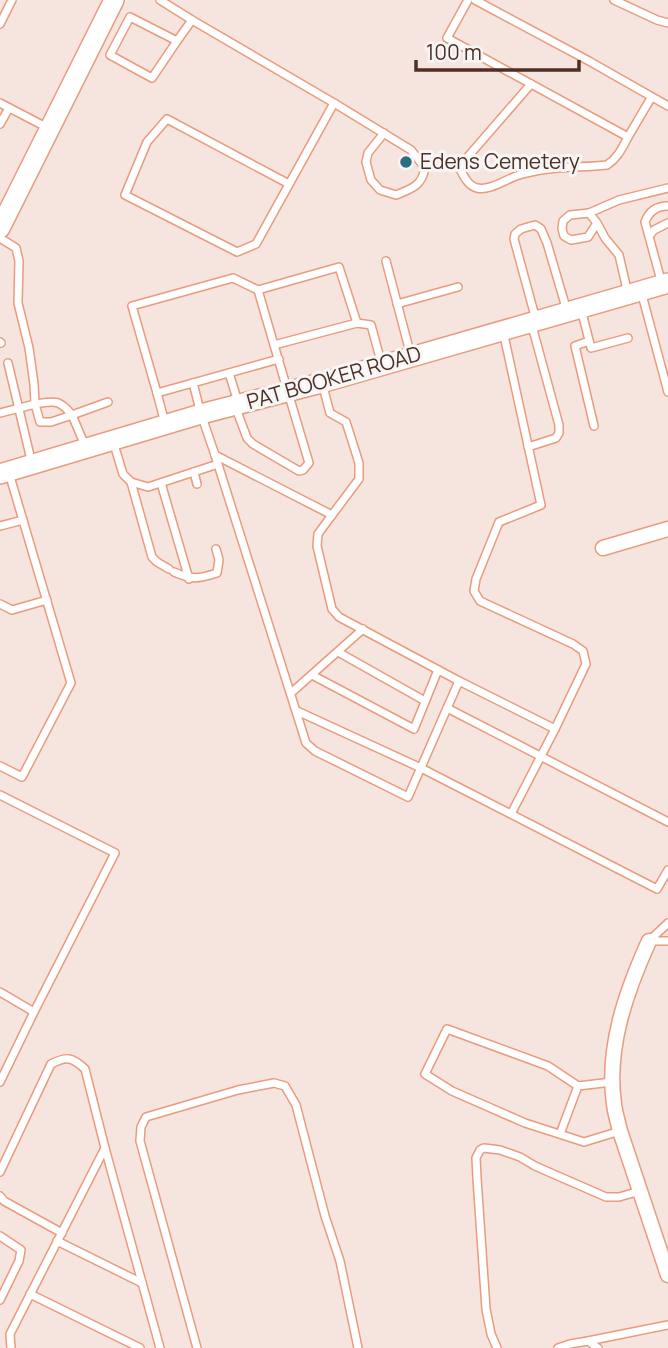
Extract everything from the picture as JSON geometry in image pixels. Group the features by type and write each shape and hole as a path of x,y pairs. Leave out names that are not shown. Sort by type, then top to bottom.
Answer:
{"main road":[{"path":"0,228 114,0"},
{"name":"PAT BOOKER ROAD","path":"4,473 201,414 321,383 665,284"}],"street":[{"path":"603,548 668,529"},
{"path":"649,941 635,971 618,1028 612,1082 620,1131 668,1275"}],"lane":[{"path":"0,23 12,0"},
{"path":"160,0 334,103 384,133 411,150 425,168 423,178 412,189 396,195 380,190 371,180 366,162 368,153 384,133"},
{"path":"468,0 447,38 628,137"},
{"path":"475,0 668,106"},
{"path":"614,0 668,23"},
{"path":"177,41 130,17 110,55 152,78 192,20"},
{"path":"98,31 119,37"},
{"path":"531,84 459,167 464,178 473,187 489,187 517,175 541,169 607,165 621,152 651,97"},
{"path":"0,103 49,128"},
{"path":"289,184 167,119 147,142 125,195 237,252 256,244 334,103"},
{"path":"0,124 9,108"},
{"path":"597,223 588,237 571,240 564,236 562,229 563,221 570,215 589,213 619,201 668,188"},
{"path":"665,284 645,222 651,211 660,206 668,206"},
{"path":"589,213 605,239 620,255 668,393"},
{"path":"650,235 668,223"},
{"path":"528,447 556,438 559,425 514,239 515,233 535,225 541,229 591,348 628,338"},
{"path":"0,238 16,248 19,261 18,303 29,348 40,422 51,422 108,402"},
{"path":"386,261 411,357"},
{"path":"165,425 132,306 233,278 258,290 340,267 357,323"},
{"path":"397,304 458,287"},
{"path":"229,373 244,435 253,444 299,471 303,470 309,463 258,290"},
{"path":"274,345 357,323 371,325 383,365"},
{"path":"502,331 541,505 499,523 475,579 474,591 480,601 573,644 583,651 586,664 511,814"},
{"path":"589,341 575,346 594,426"},
{"path":"157,393 279,359"},
{"path":"8,363 32,464"},
{"path":"193,383 306,743 315,751 408,797 459,681"},
{"path":"321,383 330,413 346,422 359,463 359,479 318,534 317,546 332,609 340,617 438,670 555,729"},
{"path":"0,413 56,401 63,404 72,415 86,448"},
{"path":"113,440 123,474 131,482 148,487 218,464"},
{"path":"215,455 332,515"},
{"path":"194,472 197,484"},
{"path":"0,766 22,777 71,683 23,520 4,473"},
{"path":"131,482 152,557 157,562 189,579 201,578 217,573 219,560 216,549"},
{"path":"161,483 189,579"},
{"path":"0,526 23,520"},
{"path":"0,604 12,610 47,600"},
{"path":"291,693 363,629"},
{"path":"338,652 425,701"},
{"path":"312,675 414,729 438,670"},
{"path":"447,708 668,822"},
{"path":"297,711 421,768 657,889 668,870"},
{"path":"0,794 115,853 0,1082"},
{"path":"649,941 668,923"},
{"path":"649,941 668,941"},
{"path":"0,992 34,1012"},
{"path":"612,1082 578,1086 548,1066 447,1029 425,1074 452,1091 525,1123 584,1142 620,1131"},
{"path":"0,1172 51,1064 63,1058 76,1061 85,1069 160,1348"},
{"path":"197,1348 140,1141 141,1127 146,1117 237,1090 274,1083 285,1086 296,1105 325,1216 340,1261 358,1348"},
{"path":"560,1134 578,1086"},
{"path":"11,1348 10,1334 105,1148"},
{"path":"497,1348 486,1309 476,1158 480,1150 500,1150 520,1157 606,1197 619,1197 640,1191"},
{"path":"0,1196 4,1202 62,1233"},
{"path":"0,1236 21,1250 19,1261 0,1300"},
{"path":"57,1241 142,1283"},
{"path":"30,1294 140,1348"},
{"path":"558,1348 570,1343 588,1342 668,1325"},
{"path":"588,1342 598,1348"}],"place":[{"name":"Edens Cemetery","path":"406,162"}]}
